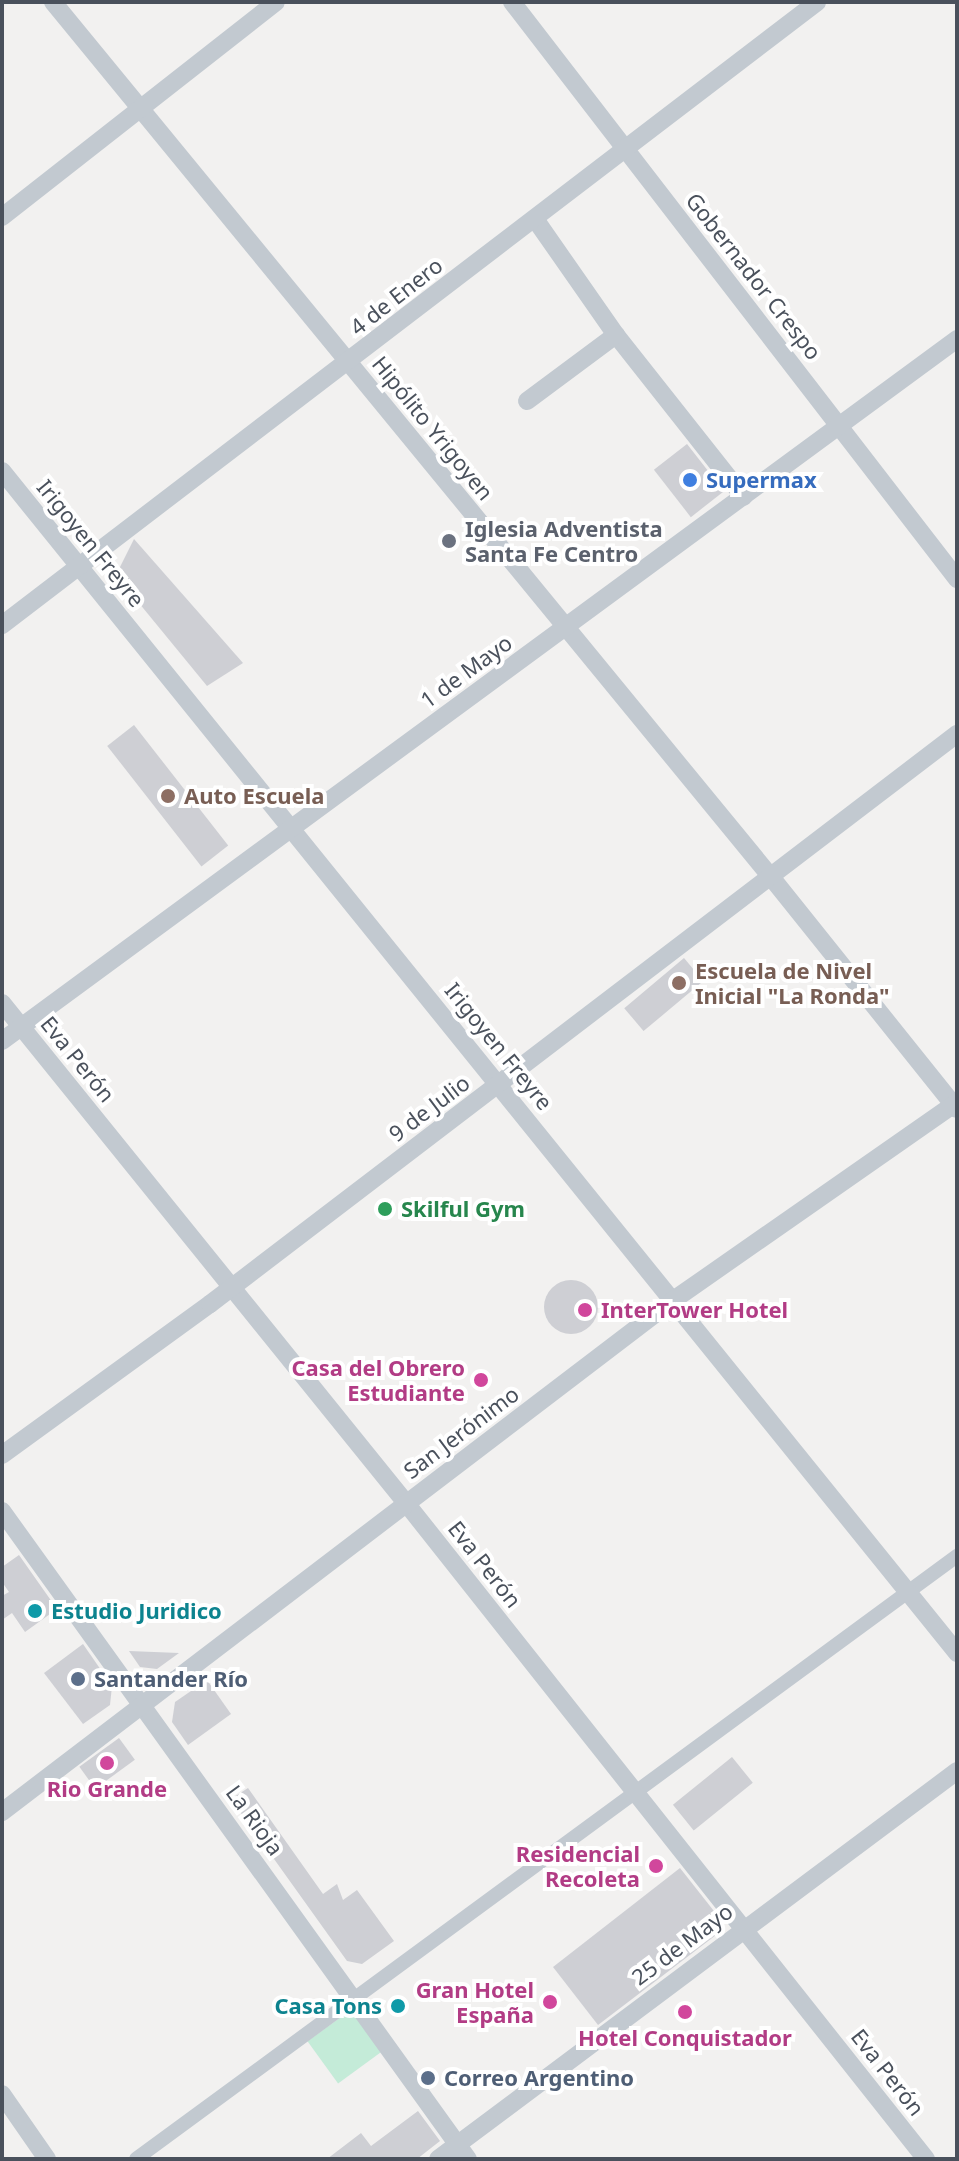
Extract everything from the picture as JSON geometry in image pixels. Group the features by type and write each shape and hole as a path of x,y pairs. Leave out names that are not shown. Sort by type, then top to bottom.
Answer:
{"street":[{"name":"Hipólito Yrigoyen","path":"53,2 956,1105"},
{"path":"2,217 276,2"},
{"name":"Gobernador Crespo","path":"512,2 957,579"},
{"name":"4 de Enero","path":"2,625 817,2"},
{"path":"535,219 616,335 744,497"},
{"path":"527,401 616,335"},
{"name":"1 de Mayo","path":"2,1041 957,339"},
{"name":"Irigoyen Freyre","path":"2,471 957,1653"},
{"name":"9 de Julio","path":"2,1455 233,1286 957,734"},
{"name":"Eva Perón","path":"2,1003 233,1286 926,2159"},
{"name":"San Jerónimo","path":"2,1812 672,1301 956,1105"},
{"name":"La Rioja","path":"2,1511 463,2151"},
{"path":"136,2159 957,1556"},
{"name":"25 de Mayo","path":"438,2159 463,2151 744,1927 957,1771"},
{"path":"2,2094 47,2159"}],"green space":[{"path":"352,2009 383,2051 338,2083 308,2041"}],"building":[{"name":"Supermax","path":"687,444 724,491 691,517 654,470"},
{"path":"134,539 243,663 207,686 116,575"},
{"name":"Auto Escuela","path":"134,725 228,846 201,866 107,746"},
{"path":"684,958 703,981 644,1031 624,1008"},
{"path":"571,1280 590,1288 598,1307 590,1326 571,1334 552,1326 544,1307 552,1288"},
{"path":"19,1555 57,1609 25,1632 12,1613 2,1620 2,1596 9,1592 2,1582 2,1567"},
{"name":"Santander Río","path":"83,1644 112,1686 110,1705 83,1724 44,1673"},
{"path":"129,1651 179,1653 157,1669 140,1667"},
{"path":"207,1680 231,1714 188,1745 172,1722 175,1702"},
{"name":"Rio Grande","path":"119,1738 135,1760 95,1789 79,1767"},
{"path":"732,1757 753,1783 694,1830 673,1805"},
{"path":"248,1788 323,1894 337,1884 343,1900 357,1890 394,1941 362,1964 347,1961 231,1799"},
{"path":"680,1868 721,1920 720,1932 598,2025 553,1967"},
{"path":"418,2111 440,2141 417,2159 327,2159 361,2133 371,2146"}],"place":[{"name":"Supermax","path":"690,480"},
{"name":"Iglesia Adventista Santa Fe Centro","path":"449,541"},
{"name":"Auto Escuela","path":"168,796"},
{"name":"Escuela de Nivel Inicial \"La Ronda\"","path":"679,983"},
{"name":"Skilful Gym","path":"385,1209"},
{"name":"InterTower Hotel","path":"585,1310"},
{"name":"Casa del Obrero Estudiante","path":"481,1380"},
{"name":"Estudio Juridico","path":"35,1611"},
{"name":"Santander Río","path":"78,1679"},
{"name":"Rio Grande","path":"107,1763"},
{"name":"Residencial Recoleta","path":"656,1866"},
{"name":"Gran Hotel España","path":"550,2002"},
{"name":"Casa Tons","path":"398,2006"},
{"name":"Hotel Conquistador","path":"685,2012"},
{"name":"Correo Argentino","path":"428,2078"}]}
